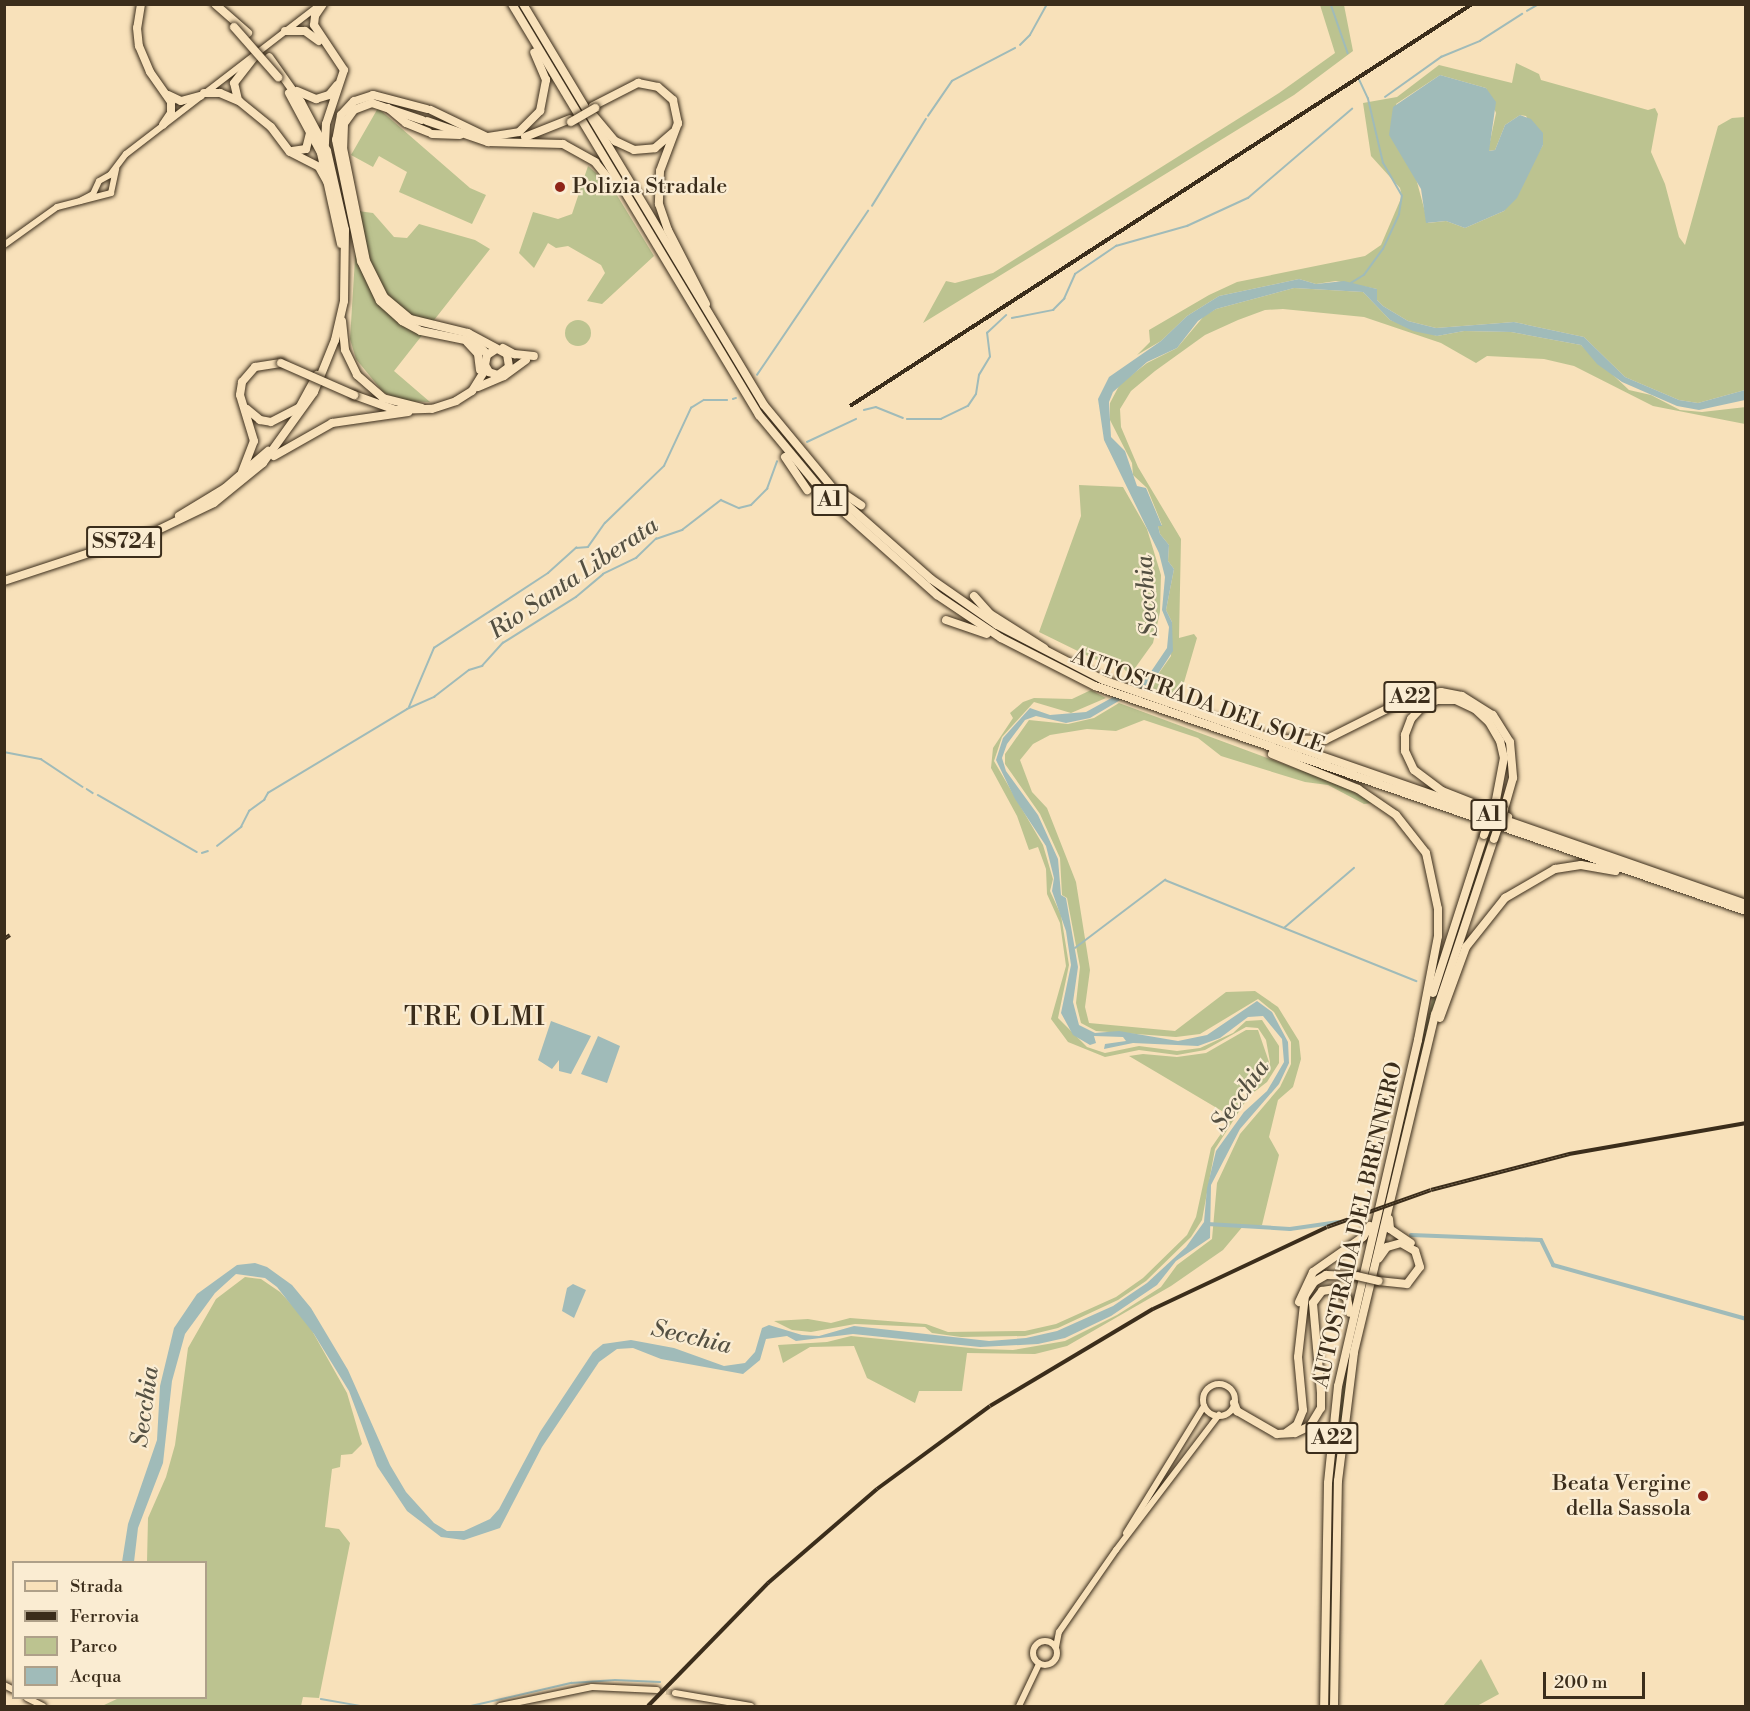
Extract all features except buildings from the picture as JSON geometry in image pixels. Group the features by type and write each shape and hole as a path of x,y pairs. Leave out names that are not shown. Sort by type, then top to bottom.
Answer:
{"highway":[{"name":"SS724","path":"207,4 236,26"},
{"name":"SS724","path":"4,581 168,526 214,503 263,463 314,392 329,357 341,311 345,230 327,151 281,76 230,17 215,4"},
{"path":"221,4 230,17"},
{"path":"488,137 508,136 525,128 537,116 545,96 543,70 512,4"},
{"name":"AUTOSTRADA DEL SOLE","path":"512,4 759,415 828,498 891,558 971,619 1042,661 1095,686 1232,727 1746,904"},
{"name":"AUTOSTRADA DEL SOLE","path":"522,4 726,346 764,405 814,470 862,520 931,579 997,625 1054,657 1213,729 1746,911"},
{"path":"141,5 139,46 145,63 166,94 171,113 163,125"},
{"path":"321,5 315,16 314,25 344,70 326,124 327,151"},
{"path":"281,76 301,95 316,99 332,93 340,75 337,62 318,39 305,31 285,31"},
{"path":"239,101 234,83 258,52"},
{"path":"551,53 564,65 600,125 622,145 637,151 655,148 667,140 676,124 669,98 648,86 628,89 594,107"},
{"name":"SS724","path":"4,576 166,522 238,478 270,448 300,407 325,356 339,300 341,238 332,191 309,127 281,76"},
{"path":"519,142 546,135 623,88 644,83 662,89 675,104 678,123 660,171 659,204 668,230 726,346"},
{"path":"166,94 181,101 202,94 220,93 239,101 272,127 286,147 318,167 332,191"},
{"path":"488,355 480,345 460,338 422,331 402,321 370,287 361,261 336,140 341,115 363,96 392,97 429,109 488,137 504,140 532,136 571,121"},
{"path":"534,356 514,354 485,341 410,319 384,297 371,276 342,132 347,117 360,106 385,105 464,135 494,143 554,142 589,157 604,171 633,218 648,232"},
{"path":"385,105 406,123 430,133 464,135"},
{"path":"286,147 297,152 306,149 311,140 309,127"},
{"path":"341,311 343,342 357,375 383,398 432,409"},
{"path":"460,338 473,346 479,357 480,372 474,388"},
{"path":"263,463 306,435 332,423 432,409 456,401 493,375 504,373 510,364 507,354 495,350 485,341"},
{"path":"474,388 486,369 488,355 495,350"},
{"path":"474,388 526,360"},
{"path":"238,478 254,441 240,390 249,371 265,363 281,363 354,395 408,412"},
{"path":"486,369 493,375"},
{"path":"242,402 260,420 272,422 300,407"},
{"path":"759,415 807,490"},
{"path":"814,470 861,506"},
{"path":"974,596 990,614 1039,643 1054,657"},
{"path":"946,620 969,625 1018,652 1042,661"},
{"name":"A22","path":"1232,727 1287,741 1318,741 1343,735 1413,696 1441,692 1462,696 1493,716 1510,742 1513,778 1441,995 1420,1080"},
{"name":"A1","path":"1418,1040 1484,835 1495,805 1504,758 1500,741 1489,722 1475,709 1456,700 1437,700 1422,707 1409,722 1404,744 1409,763 1424,780 1447,793 1601,854"},
{"name":"A1","path":"1213,729 1358,789 1385,805 1419,841 1434,873 1439,922 1418,1040"},
{"path":"1420,1080 1463,954 1477,930 1505,898 1541,874 1569,866 1598,867 1659,881"},
{"name":"AUTOSTRADA DEL BRENNERO","path":"1324,1707 1328,1483 1342,1365 1418,1040"},
{"name":"AUTOSTRADA DEL BRENNERO","path":"1334,1707 1338,1480 1349,1383 1363,1311 1420,1080"},
{"path":"1277,1434 1293,1429 1303,1410 1298,1303 1304,1285 1316,1269 1366,1233 1385,1176"},
{"path":"1299,1344 1304,1300 1311,1286 1330,1273 1405,1289 1418,1281 1424,1269 1418,1248 1388,1225 1394,1186"},
{"path":"1363,1311 1382,1252 1401,1244 1415,1251 1420,1267 1411,1282 1401,1285 1377,1283"},
{"path":"1318,1355 1309,1327 1310,1295 1331,1277 1357,1278"},
{"path":"1228,1412 1236,1407 1277,1434 1304,1431 1318,1416 1322,1393 1313,1303 1322,1291 1338,1290 1350,1305 1342,1365"}],"main road":[{"path":"80,201 93,194 126,154 321,5"},
{"path":"4,245 57,207 111,193 117,166"},
{"path":"104,178 114,185"},
{"path":"97,187 103,195"},
{"path":"1116,1550 1204,1406 1206,1391 1217,1384 1231,1391 1236,1407"},
{"path":"1204,1406 1219,1416"},
{"path":"1039,1664 1033,1652 1038,1643 1059,1632 1116,1550 1219,1416 1228,1412"},
{"path":"1039,1664 1054,1662 1059,1632"},
{"path":"1045,1641 1056,1647"},
{"path":"1019,1707 1039,1664"},
{"path":"500,1707 592,1687 657,1690"},
{"path":"675,1693 751,1707"},
{"path":"29,1699 44,1707"}],"green space":[{"path":"1320,5 1344,5 1353,51 1294,95 923,323 946,281 955,283 993,273 1279,93 1335,53"},
{"path":"1516,63 1539,74 1541,80 1648,110 1655,108 1658,114 1651,152 1665,184 1679,237 1685,245 1718,126 1732,118 1745,117 1745,390 1698,403 1679,400 1625,377 1584,337 1514,322 1436,328 1408,321 1383,306 1377,300 1377,289 1336,281 1316,284 1299,279 1219,296 1187,316 1161,341 1137,355 1150,342 1149,330 1209,295 1237,282 1365,256 1381,245 1402,196 1400,188 1371,156 1363,103 1397,97 1439,65 1512,83","holes":["1440,75 1486,88 1496,113 1488,151 1495,150 1505,125 1520,115 1526,116 1543,145 1504,211 1465,228 1446,221 1428,223 1396,104"]},
{"path":"378,108 470,188 486,195 472,224 399,192 407,172 379,156 373,167 351,155"},
{"path":"588,166 612,187 654,256 602,304 587,301 605,273 601,265 568,246 556,248 548,243 534,268 519,253 533,212 558,219 572,214"},
{"path":"358,211 373,213 394,237 407,238 419,224 475,240 490,249 394,371 430,402 401,401 383,392 356,359 350,339"},
{"path":"1294,288 1363,292 1390,320 1437,336 1464,331 1511,332 1581,345 1629,390 1651,395 1680,410 1702,412 1746,407 1745,424 1653,406 1574,366 1544,359 1487,356 1476,363 1441,343 1364,317 1283,309 1265,310 1205,335 1131,391 1120,409 1121,427 1138,467 1181,539 1179,638 1194,634 1197,638 1180,696 1163,697 1138,688 1154,680 1171,656 1172,622 1166,610 1174,569 1168,561 1169,545 1160,534 1158,526 1162,525 1147,488 1133,475 1132,463 1110,420 1110,403 1120,384 1147,363 1177,348 1204,316 1216,309"},
{"path":"578,320 587,324 591,333 587,342 578,346 569,342 565,333 569,324"},
{"path":"1079,485 1123,487 1147,529 1161,575 1160,612 1153,643 1130,675 1122,667 1094,659 1039,632 1081,516"},
{"path":"1091,690 1106,698 1071,713 1034,702 1002,737 994,761 1043,845 1053,879 1050,891 1061,915 1069,965 1058,1018 1087,1047 1105,1053 1139,1046 1177,1051 1200,1048 1233,1033 1246,1021 1262,1020 1279,1046 1279,1063 1267,1082 1249,1096 1215,1149 1202,1220 1191,1237 1146,1281 1118,1300 1058,1328 1025,1336 961,1337 932,1333 925,1327 855,1324 811,1332 792,1330 774,1321 808,1319 831,1323 850,1318 926,1324 948,1332 1025,1331 1056,1324 1116,1297 1143,1278 1187,1235 1196,1217 1211,1148 1243,1102 1249,1084 1265,1078 1270,1062 1266,1040 1258,1028 1246,1027 1205,1050 1177,1055 1139,1050 1105,1057 1068,1042 1051,1019 1066,966 1060,923 1047,894 1046,869 1038,847 1029,850 1017,816 991,768 993,748 1013,718 1010,713 1023,702 1034,698 1072,699"},
{"path":"1119,703 1343,786 1373,803 1364,804 1328,785 1305,782 1221,756 1198,738 1144,720 1116,731 1087,729 1050,735 1033,744 1020,760 1032,792 1047,808 1076,882 1090,970 1085,1007 1089,1023 1175,1031 1226,992 1255,991 1278,1007 1299,1041 1301,1059 1293,1087 1278,1100 1269,1137 1279,1155 1262,1225 1244,1225 1223,1250 1171,1286 1067,1346 1035,1354 967,1353 962,1391 919,1391 915,1403 867,1378 854,1346 810,1347 783,1363 778,1345 827,1342 851,1336 1013,1350 1065,1341 1117,1315 1161,1287 1177,1265 1212,1239 1217,1183 1240,1134 1280,1087 1291,1064 1291,1042 1274,1012 1258,999 1200,1034 1176,1037 1096,1031 1081,1023 1076,1003 1080,967 1067,898 1062,895 1060,858 1040,814 1005,764 1005,754 1029,720 1068,724 1094,718"},
{"path":"1489,830 1494,832 1440,994 1344,1403 1333,1706 1327,1706 1332,1470 1350,1336 1434,992"},
{"path":"1246,1030 1258,1030 1269,1062 1263,1077 1248,1082 1232,1117 1129,1056 1143,1054 1177,1057 1206,1053"},
{"path":"245,1277 261,1279 280,1292 306,1320 347,1393 362,1444 352,1454 341,1455 340,1467 332,1469 325,1527 339,1529 350,1543 319,1698 303,1697 301,1706 102,1706 117,1699 207,1699 207,1561 147,1561 148,1518 166,1477 175,1445 188,1348 216,1299"},
{"path":"1481,1659 1499,1694 1477,1706 1443,1706"}],"water":[{"path":"1440,75 1486,88 1496,102 1489,151 1495,150 1505,125 1520,115 1531,119 1543,133 1543,145 1517,198 1504,211 1465,228 1446,221 1426,223 1421,189 1389,135 1393,107"},
{"path":"1299,279 1316,284 1344,281 1377,289 1377,300 1408,321 1436,328 1514,322 1584,337 1625,377 1679,400 1698,403 1745,390 1745,400 1699,410 1677,406 1622,382 1597,364 1581,345 1511,332 1464,331 1437,336 1413,331 1390,320 1363,292 1294,288 1216,309 1198,321 1177,348 1147,362 1113,392 1109,402 1111,437 1125,451 1137,486 1146,488 1162,526 1158,526 1160,534 1169,545 1168,561 1174,569 1166,610 1172,622 1173,651 1154,680 1090,718 1066,723 1036,716 1025,720 1007,744 1002,758 1006,771 1038,815 1058,859 1061,895 1066,898 1078,967 1073,1002 1079,1025 1095,1033 1119,1031 1178,1041 1207,1035 1257,1001 1272,1012 1288,1042 1289,1063 1279,1084 1240,1129 1211,1185 1210,1238 1176,1261 1157,1285 1111,1316 1065,1338 1038,1344 980,1347 853,1334 796,1341 787,1336 766,1339 760,1360 743,1374 661,1359 633,1348 617,1349 599,1362 542,1447 500,1528 464,1540 441,1537 407,1511 377,1466 349,1391 314,1334 277,1287 265,1278 236,1274 215,1293 185,1334 172,1381 163,1463 138,1528 134,1561 122,1561 128,1524 157,1440 160,1386 174,1328 197,1294 237,1265 255,1263 267,1267 292,1285 311,1308 348,1370 390,1465 406,1492 434,1523 447,1531 464,1531 490,1519 499,1509 540,1432 593,1352 603,1344 631,1340 674,1348 724,1366 745,1363 755,1352 762,1328 769,1325 802,1335 819,1336 854,1326 989,1341 1026,1338 1057,1331 1113,1306 1147,1283 1186,1247 1204,1222 1207,1188 1216,1151 1244,1112 1267,1091 1284,1062 1282,1039 1263,1016 1248,1017 1220,1038 1198,1046 1133,1043 1104,1049 1105,1044 1126,1041 1123,1037 1094,1036 1096,1043 1090,1045 1073,1035 1061,1013 1071,965 1066,931 1052,891 1054,878 1046,846 1015,799 996,760 1003,738 1030,708 1050,715 1086,712 1146,679 1167,648 1169,627 1162,610 1165,577 1159,553 1104,440 1098,399 1109,377 1161,341 1187,316 1219,296"},
{"path":"551,1021 591,1036 571,1074 559,1071 559,1060 552,1069 538,1060"},
{"path":"598,1036 620,1046 607,1083 581,1074"},
{"path":"573,1284 586,1290 574,1318 562,1311 567,1288"}],"waterway":[{"path":"1020,45 1030,35 1047,4"},
{"path":"1331,4 1348,53"},
{"name":"Rio Santa Liberata","path":"1527,11 1539,4"},
{"name":"Rio Santa Liberata","path":"1385,97 1441,57 1480,41 1522,14"},
{"path":"928,116 952,81 1015,48"},
{"path":"1351,283 1364,275 1383,249 1399,214 1402,196 1383,163 1368,99 1358,78"},
{"name":"Rio Santa Liberata","path":"1012,318 1053,310 1064,299 1075,274 1116,246 1187,226 1248,198 1352,109"},
{"path":"872,206 926,119"},
{"path":"757,375 868,211"},
{"name":"Rio Santa Liberata","path":"907,419 941,419 968,406 976,394 979,375 990,357 987,333 1006,315"},
{"path":"409,707 434,648 548,573 576,548 588,547 605,523 664,466 691,408 704,400 727,400"},
{"name":"Rio Santa Liberata","path":"864,410 876,407 903,418"},
{"name":"Rio Santa Liberata","path":"807,442 856,419"},
{"name":"Rio Santa Liberata","path":"217,846 241,827 249,811 264,800 268,793 407,709 434,697 469,670 482,666 503,643 576,597 603,574 636,558 656,539 682,530 721,500 739,508 751,505 767,489 777,462"},
{"path":"4,752 41,759 83,787"},
{"path":"87,789 93,793"},
{"path":"98,795 197,852"},
{"path":"202,853 208,851"},
{"path":"1284,928 1354,868"},
{"path":"1075,948 1165,880 1416,981"},
{"path":"1207,1224 1290,1229 1338,1222"},
{"path":"1346,1231 1359,1232"},
{"path":"1411,1235 1541,1240 1553,1265 1746,1319"},
{"path":"471,1706 571,1683 615,1680 660,1682"},
{"path":"321,1699 361,1706"}],"tunnel":[{"path":"657,1690 675,1693"}],"railway":[{"path":"850,406 1472,4"},
{"path":"4,939 10,935"},
{"path":"648,1706 768,1583 877,1489 990,1406 1153,1309 1327,1227 1431,1190 1569,1154 1746,1123"}],"place":[{"name":"Polizia Stradale","path":"560,187"},
{"name":"Beata Vergine della Sassola","path":"1703,1496"}],"district":[{"name":"TRE OLMI","path":"475,1018"}],"water label":[{"name":"Secchia","path":"1148,596"},
{"name":"Secchia","path":"1241,1096"},
{"name":"Secchia","path":"691,1338"},
{"name":"Secchia","path":"146,1407"}]}
